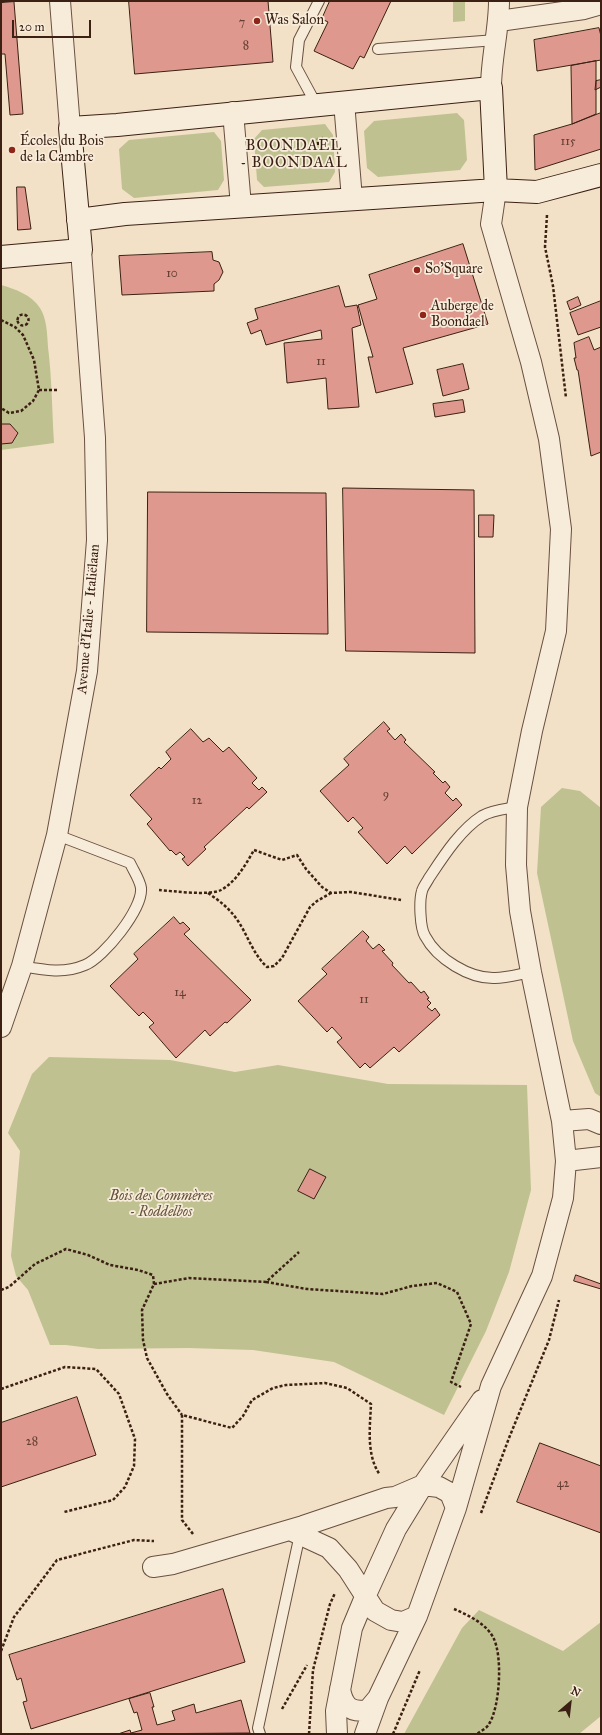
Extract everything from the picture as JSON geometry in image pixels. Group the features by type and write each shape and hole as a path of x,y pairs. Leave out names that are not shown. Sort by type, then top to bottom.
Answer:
{"street":[{"path":"1,257 81,250 60,1"},
{"path":"365,1734 378,1698 417,1616 456,1508 491,1386 542,1276 563,1198 566,1161 562,1121 520,911 516,865 518,806 532,731 556,631 561,530 548,439 531,362 491,224 496,190 491,71 498,31 499,1"},
{"path":"498,31 601,4"},
{"path":"70,128 117,125 233,112 492,88"},
{"path":"344,102 352,199"},
{"path":"233,112 241,206"},
{"path":"78,220 125,214 496,190 537,192 601,175"},
{"name":"Avenue d'Italie - Italiëlaan","path":"1,1027 6,1001 22,966 57,835 87,671 97,540 95,438 81,250"},
{"path":"562,1121 589,1119 601,1124"},
{"path":"566,1161 601,1157"},
{"path":"337,1734 336,1711 352,1628 365,1596 396,1529 422,1485 491,1386"},
{"path":"153,1567 173,1564 295,1532 386,1498 395,1497 422,1485 439,1486 450,1493 456,1508"},
{"path":"295,1532 329,1548 348,1569 374,1612 391,1620 403,1622 417,1616"},
{"path":"340,1689 342,1701 350,1708 359,1712 368,1710 378,1698"}],"lane":[{"path":"316,104 296,66 299,40 319,1"},
{"path":"378,49 498,31"},
{"path":"518,806 491,812 482,816 467,829 441,860 422,891 421,913 424,936 440,956 455,967 472,974 495,978 531,972"},
{"path":"22,966 52,971 86,965 109,947 136,909 141,888 130,863 57,835"},
{"path":"260,1734 258,1728 295,1532"}],"path":[{"path":"21,314 28,316 28,324 24,326 19,323 18,317 21,314"},
{"path":"1,320 15,327 23,335 34,360 39,390 33,401 21,411 8,413 1,408"},
{"path":"15,327 19,323"},
{"path":"39,390 58,390"},
{"path":"141,888 208,892 220,891 244,867 254,850 282,860 297,855 306,869 322,887 331,893"},
{"path":"208,892 225,905 237,920 259,960 267,967 274,966 282,958 310,907 317,900 331,893 351,892 421,903"},
{"path":"1,1290 9,1287 35,1264 66,1249 88,1255 110,1265 138,1270 153,1275 154,1284 142,1310 143,1340 147,1358 167,1394 182,1414 182,1520 210,1554"},
{"path":"266,1282 299,1252"},
{"path":"154,1284 189,1278 266,1282 307,1289 383,1294 412,1286 437,1283 457,1292 471,1324 451,1382 461,1387"},
{"path":"1,1389 65,1367 96,1369 119,1394 135,1439 134,1466 125,1487 113,1500 64,1512"},
{"path":"182,1414 232,1428 244,1416 252,1400 273,1388 286,1385 326,1383 347,1388 371,1404 369,1437 375,1467 381,1476"},
{"path":"1,1651 14,1617 58,1560 134,1540 157,1542"},
{"path":"454,1609 483,1626 493,1637 499,1655 498,1694 489,1724 477,1734"},
{"path":"281,1711 307,1665"}],"green space":[{"path":"453,1 465,1 465,21 453,22"},
{"path":"457,113 464,120 467,160 460,170 378,177 367,168 364,131 374,121"},
{"path":"325,124 333,135 335,172 329,182 264,187 257,180 254,139 262,130"},
{"path":"214,132 221,141 224,180 218,190 134,198 122,189 119,149 129,140"},
{"path":"1,285 28,296 37,303 44,317 47,332 54,443 1,450"},
{"path":"562,788 580,791 601,808 601,1097 595,1093 573,1041 537,873 541,807"},
{"name":"Bois des Commères - Roddelbos","path":"49,1057 170,1060 235,1072 278,1065 388,1084 527,1085 531,1190 509,1272 486,1331 444,1415 334,1362 253,1350 188,1348 98,1349 66,1345 50,1345 28,1290 16,1276 11,1256 20,1151 8,1133 32,1074"},
{"path":"479,1610 563,1651 601,1622 601,1716 579,1734 404,1734 462,1628"}],"building":[{"path":"129,1 268,1 273,62 135,74"},
{"path":"330,1 391,1 364,58 360,56 353,69 314,51 328,22 322,19"},
{"path":"14,2 23,114 10,115 5,54 1,54 1,3"},
{"path":"599,28 601,36 601,60 537,71 534,40"},
{"path":"596,61 596,114 572,124 571,66"},
{"path":"601,80 601,87 595,90 596,81"},
{"path":"601,113 601,149 535,170 534,135 572,124"},
{"path":"17,187 25,187 31,229 18,230"},
{"name":"Auberge de Boondael","path":"463,244 488,324 403,348 413,384 376,393 368,357 373,357 358,305 377,299 369,275"},
{"path":"212,252 213,260 219,262 223,272 219,280 214,284 214,291 122,295 119,256"},
{"path":"339,286 345,307 357,305 361,325 352,328 359,407 328,409 326,378 287,383 284,343 322,339 321,330 266,345 261,330 251,334 247,323 258,319 255,309"},
{"path":"578,297 581,305 570,310 567,302"},
{"path":"601,301 601,327 578,335 570,313"},
{"path":"589,337 594,350 601,347 601,452 591,456 578,370 574,358 576,358 574,343"},
{"path":"463,364 469,389 443,396 437,370"},
{"path":"463,400 465,412 435,417 433,404"},
{"path":"1,424 10,424 18,433 12,443 1,444"},
{"path":"343,488 474,490 475,653 346,651"},
{"path":"148,492 326,493 328,634 147,632"},
{"path":"479,515 494,515 493,537 479,537"},
{"path":"384,722 390,729 387,731 395,740 401,734 406,740 404,742 435,772 433,773 443,783 445,781 450,787 445,793 453,801 456,798 462,805 412,854 405,846 387,864 358,832 363,828 353,817 348,822 320,791 349,765 344,759"},
{"path":"191,729 203,742 209,738 223,752 229,747 257,778 252,783 259,790 262,787 267,792 249,809 247,807 204,847 206,849 188,866 182,859 185,857 180,852 176,855 171,850 170,851 147,824 152,819 130,795 159,767 161,769 171,759 166,752"},
{"path":"174,917 180,924 183,922 190,929 184,934 251,1000 227,1023 225,1022 210,1036 205,1030 176,1058 149,1027 154,1023 143,1012 139,1016 110,986 138,959 134,954"},
{"path":"363,931 369,937 366,941 373,949 379,944 385,950 382,951 393,963 392,965 409,983 411,982 421,993 424,991 429,998 427,999 431,1003 427,1007 432,1011 435,1008 440,1015 399,1052 394,1047 370,1068 365,1063 360,1068 337,1042 342,1038 332,1027 327,1032 298,1001 327,974 322,969"},
{"path":"310,1169 326,1177 314,1199 298,1191"},
{"path":"576,1275 601,1284 601,1289 574,1281"},
{"path":"77,1397 96,1455 1,1487 1,1423"},
{"path":"540,1443 601,1466 601,1533 517,1502"},
{"path":"223,1589 245,1662 31,1729 23,1702 27,1701 21,1678 17,1680 9,1655"},
{"path":"150,1693 157,1725 175,1720 172,1711 194,1704 196,1713 241,1700 250,1733 118,1734 130,1730 131,1733 142,1730 137,1712 134,1713 129,1699"}],"place":[{"name":"Was Salon","path":"257,21"},
{"name":"Écoles du Bois de la Cambre","path":"12,150"},
{"name":"So'Square","path":"417,270"},
{"name":"Auberge de Boondael","path":"423,315"}],"district":[{"name":"BOONDAEL - BOONDAAL","path":"294,154"}]}
